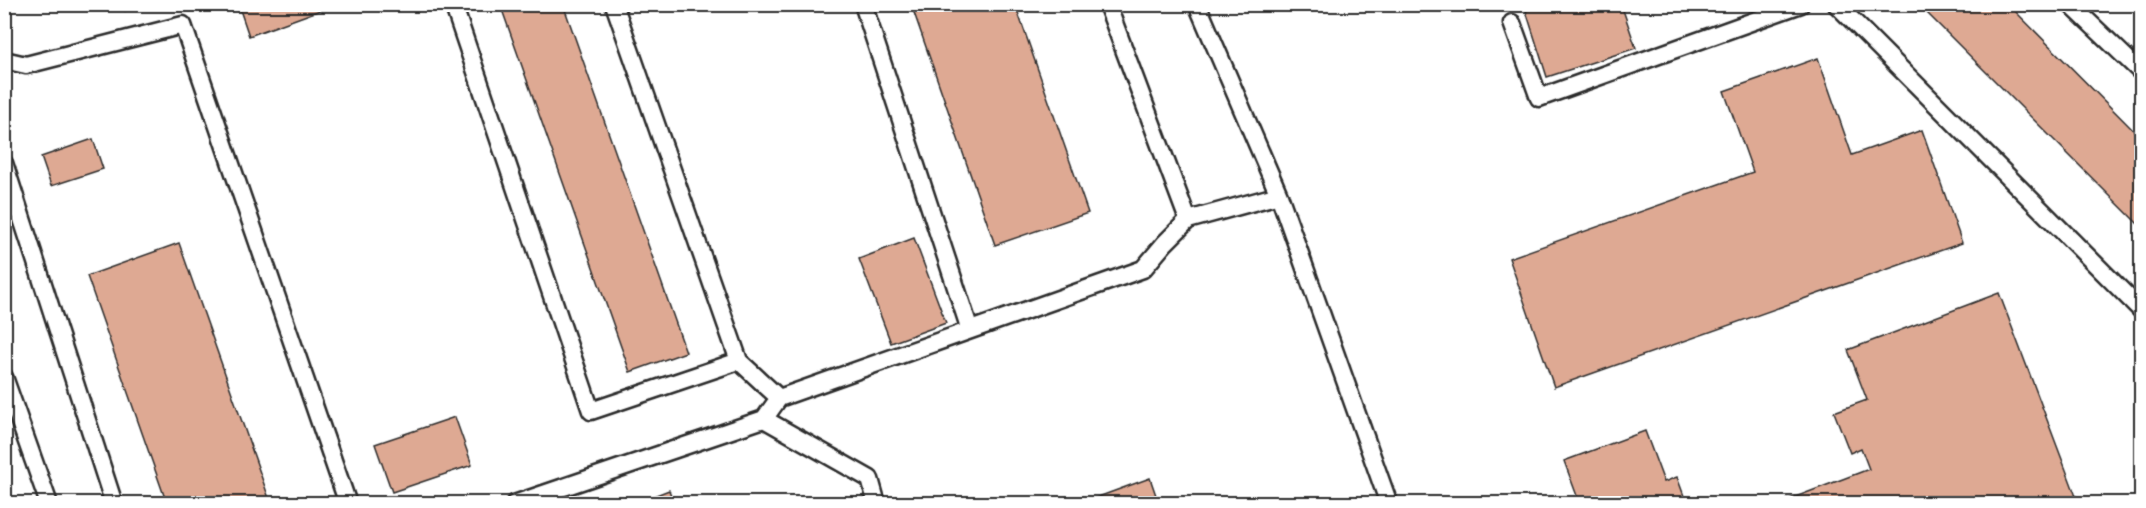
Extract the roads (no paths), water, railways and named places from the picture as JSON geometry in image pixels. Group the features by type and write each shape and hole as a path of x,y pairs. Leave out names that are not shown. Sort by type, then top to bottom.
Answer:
{"lane":[{"path":"453,4 591,411 739,362"},
{"path":"614,4 739,362 779,399"},
{"path":"863,4 970,330"},
{"path":"1107,4 1188,220"},
{"path":"1197,4 1280,195 1389,504"},
{"path":"1512,23 1539,98 1801,4"},
{"path":"1836,4 2142,311"},
{"path":"2070,4 2142,73"},
{"path":"4,60 26,65 183,25 348,504"},
{"path":"4,163 109,502"},
{"path":"4,217 14,195"},
{"path":"514,504 764,419 779,399 1143,269 1188,220 1280,195"},
{"path":"4,377 49,504"},
{"path":"764,419 870,479 877,504"}]}
